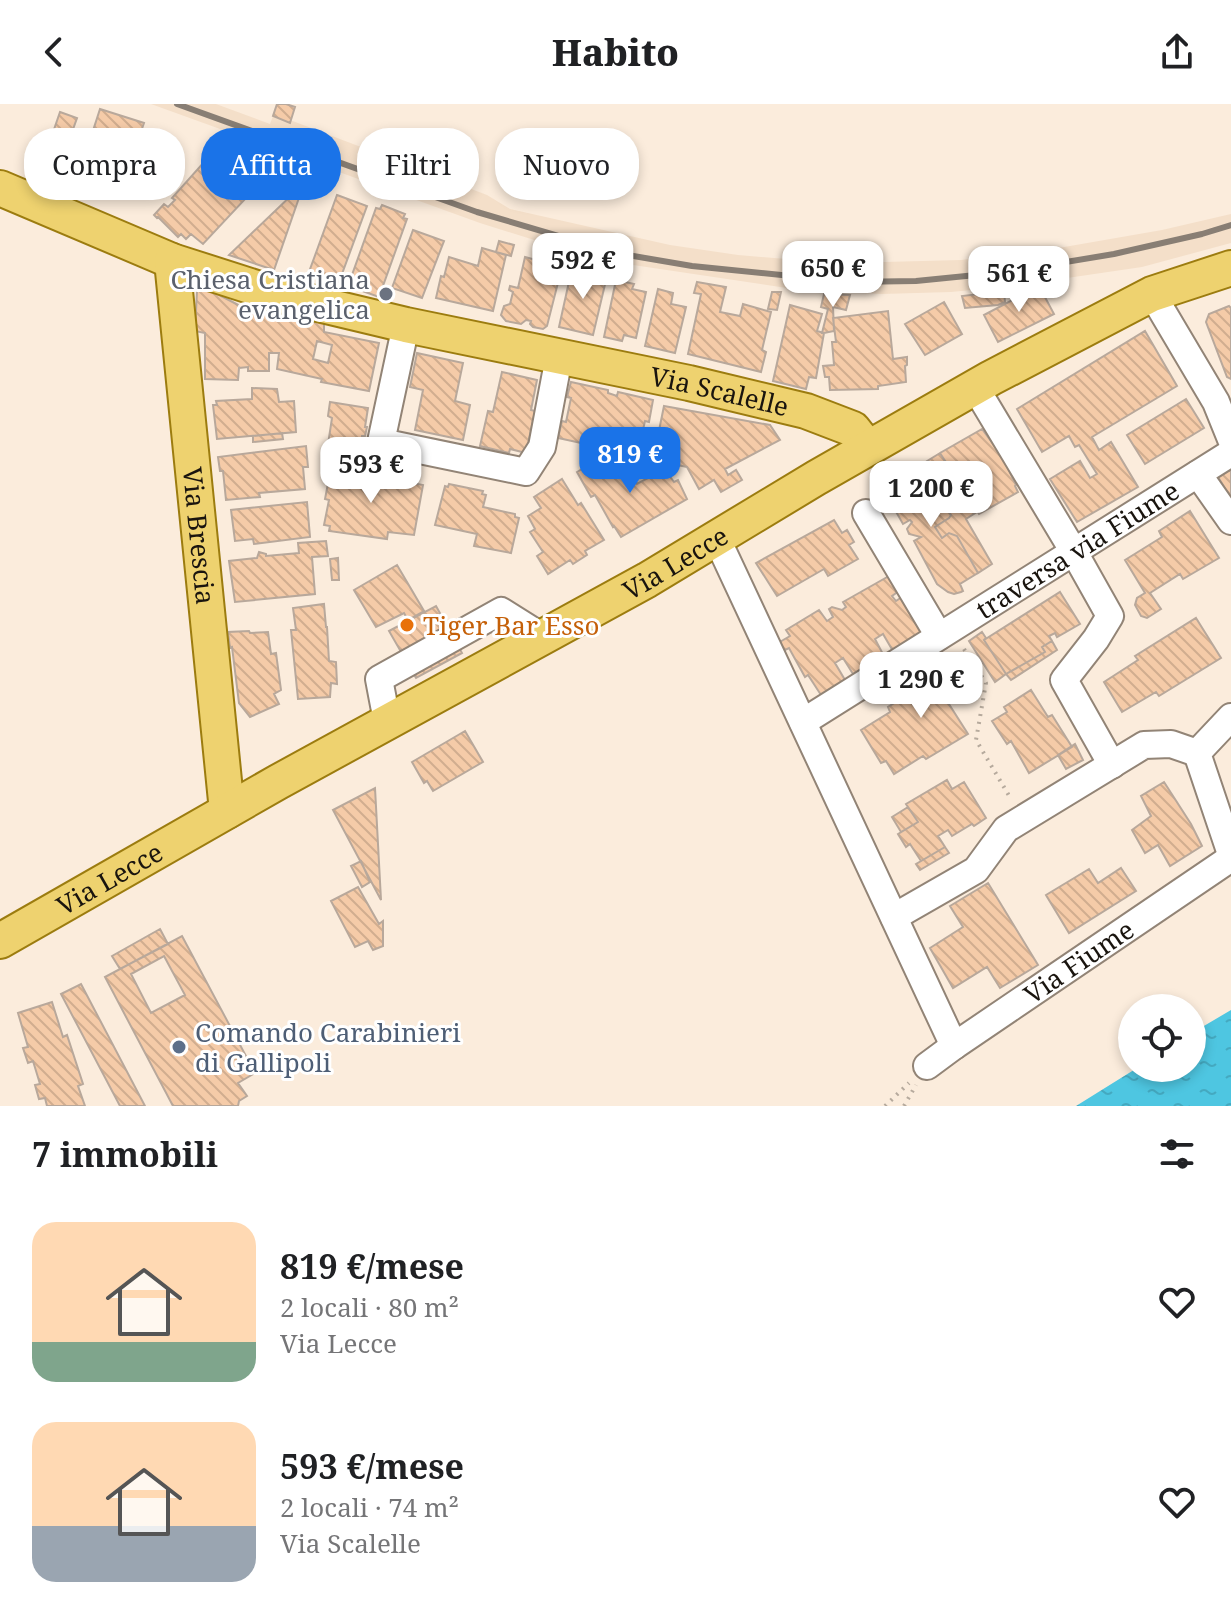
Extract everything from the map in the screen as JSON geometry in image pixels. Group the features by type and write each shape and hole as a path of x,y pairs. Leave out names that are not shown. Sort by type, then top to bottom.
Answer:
{"main road":[{"name":"Via Scalelle","path":"0,188 172,261 272,293 806,411 853,429 868,448"},
{"name":"Via Brescia","path":"172,261 227,811"},
{"name":"Via Lecce","path":"0,941 387,721 647,580 975,387 1152,294 1231,268"}],"street":[{"path":"1152,294 1223,399 1231,439"},
{"path":"406,325 381,442 526,472 542,447 559,357"},
{"path":"975,387 1110,616 1064,680 1112,765"},
{"name":"traversa via Fiume","path":"803,722 1231,453"},
{"path":"1198,474 1231,521"},
{"path":"866,513 945,633"},
{"path":"717,539 954,1046"},
{"path":"894,917 976,870 1006,829 1144,745 1171,744 1197,753 1231,717"},
{"name":"Via Fiume","path":"927,1066 1231,856 1197,753"}],"path":[{"path":"945,633 986,683 976,740 1022,819"},
{"path":"885,1106 927,1066"}],"shaded area":[{"path":"151,104 216,104 270,124 273,116 311,128 217,128"},
{"path":"341,139 357,146 357,179 341,173"},
{"path":"479,192 510,209 670,245 811,261 961,260 1047,250 1162,230 1231,214 1231,243 1142,267 1013,286 882,294 800,290 613,262 480,223 416,200 479,200"}],"water":[{"path":"1231,1010 1231,1106 1076,1106 1118,1080 1206,1082 1206,1025"}],"building":[{"path":"277,104 295,107 290,123 273,116"},
{"path":"100,109 144,123 142,128 94,128"},
{"path":"60,112 77,118 73,128 54,128"},
{"path":"201,165 201,200 244,200 203,244 191,234 186,239 181,234 178,237 154,215 164,204 168,207 175,200 185,200 185,183"},
{"path":"341,196 367,206 339,282 309,272 335,200 341,200"},
{"path":"287,200 298,200 274,270 229,255"},
{"path":"382,205 405,214 403,218 407,219 379,297 348,286 376,208 380,209"},
{"path":"413,230 444,241 422,298 392,288"},
{"path":"499,241 514,245 511,256 496,252"},
{"path":"482,248 506,255 493,311 436,298 449,257 478,266"},
{"path":"525,257 562,267 547,326 543,329 533,327 531,321 521,324 506,321 501,315 504,306 510,304 513,292 509,290 510,286 518,288"},
{"path":"572,268 607,276 593,335 559,327"},
{"path":"616,280 634,284 632,289 646,292 636,338 624,335 622,341 604,337"},
{"path":"697,282 726,287 720,312 740,316 743,304 771,312 762,350 766,352 761,372 688,354 701,294 694,293"},
{"path":"1039,286 1054,314 998,342 984,315"},
{"path":"199,287 244,308 311,324 311,321 324,323 324,332 379,343 369,391 321,382 322,379 277,369 279,353 269,353 269,371 239,368 238,380 205,379 205,333 195,331","holes":["317,341 332,345 328,363 313,359"]},
{"path":"658,289 673,293 671,304 686,307 675,353 645,346"},
{"path":"1004,291 1005,302 965,308 962,296"},
{"path":"772,292 781,292 777,310 768,309"},
{"path":"824,294 850,295 846,310 833,307 834,331 822,333 828,309 821,307"},
{"path":"944,302 962,334 925,355 905,324"},
{"path":"790,305 822,314 817,331 824,333 816,378 809,377 806,389 773,381"},
{"path":"1229,306 1231,379 1227,377 1206,322 1209,314"},
{"path":"888,311 893,359 907,357 906,382 878,386 878,389 830,390 829,377 825,377 823,366 834,365 832,342 836,342 833,318"},
{"path":"1145,331 1177,386 1092,437 1099,450 1111,442 1138,487 1077,522 1050,479 1080,461 1090,478 1097,474 1079,445 1075,447 1069,436 1042,452 1017,409"},
{"path":"417,353 463,363 455,401 470,405 463,440 415,430 423,390 410,387"},
{"path":"502,372 537,380 531,410 535,411 526,453 510,449 509,453 480,446 488,411 493,412"},
{"path":"571,382 608,390 608,393 617,396 618,392 653,400 649,422 645,421 639,447 614,441 615,437 612,437 609,449 558,438 562,421 566,422"},
{"path":"252,388 277,389 279,402 294,401 296,432 217,439 213,405 217,405 216,401 252,399"},
{"path":"1186,399 1204,428 1145,464 1127,435"},
{"path":"330,402 368,408 360,456 327,451 332,418 328,416"},
{"path":"664,406 770,425 780,440 725,469 728,475 736,470 742,480 721,492 714,480 699,489 687,467 653,460"},
{"path":"982,429 1002,456 1018,492 979,514 975,508 972,510 940,453"},
{"path":"282,433 283,439 253,442 253,436"},
{"path":"306,446 308,467 303,467 305,489 226,500 218,457"},
{"path":"940,453 955,483 972,510 975,508 977,512 966,519 992,564 978,573 957,536 949,533 942,538 935,527 951,515 934,490 937,484 927,468 919,466"},
{"path":"599,459 609,461 614,471 626,465 637,484 659,472 668,474 674,482 678,480 687,499 621,537 595,495 591,497 577,472"},
{"path":"919,466 927,468 937,484 934,490 951,515 935,527 942,538 949,533 957,536 978,573 960,584 961,592 948,592 937,584 914,541 921,537 909,534 907,529 912,522 903,524 886,494 889,487 905,480 906,472"},
{"path":"331,468 423,485 414,535 388,532 387,539 329,531 330,526 324,525"},
{"path":"1231,472 1231,498 1218,477"},
{"path":"562,479 604,540 585,551 587,555 573,564 570,560 548,574 537,556 543,552 530,532 535,529 528,516 541,508 534,497"},
{"path":"449,484 483,491 482,494 486,495 483,507 515,514 519,518 511,553 474,546 477,534 435,525 445,486"},
{"path":"307,502 310,537 254,544 253,539 235,541 231,510"},
{"path":"1190,511 1219,558 1183,579 1180,574 1150,593 1161,609 1147,618 1141,616 1135,605 1137,598 1145,593 1125,560 1162,537 1159,531"},
{"path":"834,520 842,533 847,530 854,542 849,545 858,559 828,576 824,569 777,596 756,563"},
{"path":"326,541 328,556 312,557 315,594 235,602 229,561 257,558 259,552 266,556 299,553 298,543"},
{"path":"338,558 339,580 332,580 330,559"},
{"path":"397,565 424,611 408,620 404,613 376,627 354,590"},
{"path":"889,576 899,591 892,596 896,601 902,597 924,632 893,651 883,634 875,639 884,656 853,674 843,658 835,663 845,680 821,695 808,675 805,677 789,648 783,651 778,643 790,636 786,630 819,610 827,621 833,617 829,609 842,610 846,607 843,602"},
{"path":"1060,592 1080,624 1057,637 1055,633 1049,636 1052,641 1042,647 1045,652 1006,674 984,640"},
{"path":"324,604 329,661 336,662 337,684 331,683 330,697 298,699 291,630 296,630 293,608"},
{"path":"436,606 462,653 416,678 389,631"},
{"path":"1196,618 1221,658 1159,696 1156,692 1122,712 1104,682 1138,660 1135,656"},
{"path":"228,632 268,632 271,654 276,653 281,690 274,694 279,704 250,717 239,703"},
{"path":"982,632 1006,674 995,682 969,641"},
{"path":"1052,641 1057,650 1011,680 1006,674 1045,652 1042,647"},
{"path":"957,656 974,685 947,701 968,734 894,774 886,761 881,763 861,730 890,712 888,707 933,679 929,673"},
{"path":"1031,690 1048,717 1052,715 1072,747 1029,773 1011,741 1007,744 992,721 1007,712 1004,707"},
{"path":"465,731 483,762 433,791 427,781 424,783 412,762"},
{"path":"1075,744 1083,760 1066,769 1058,755"},
{"path":"947,780 952,789 964,782 986,818 952,836 948,830 938,836 945,847 921,861 910,844 906,847 898,834 918,822 906,804"},
{"path":"1164,782 1202,846 1170,866 1158,845 1145,853 1132,830 1151,816 1141,796"},
{"path":"375,788 381,900 333,810"},
{"path":"908,807 918,822 901,832 892,817"},
{"path":"945,847 949,853 920,870 916,864"},
{"path":"361,861 370,882 362,887 351,866"},
{"path":"1121,868 1136,891 1069,933 1046,895 1089,869 1098,883"},
{"path":"988,883 1038,965 1000,988 987,967 953,988 930,948 963,927 950,906"},
{"path":"358,887 379,924 383,921 383,946 373,950 368,941 355,947 331,901"},
{"path":"160,929 168,944 120,969 112,956"},
{"path":"182,936 255,1073 238,1083 247,1096 239,1101 238,1106 173,1106 105,977","holes":["164,956 185,995 151,1013 131,974"]},
{"path":"81,984 145,1106 120,1106 61,994"},
{"path":"52,1002 83,1084 78,1086 85,1106 47,1106 45,1098 39,1099 35,1085 40,1084 33,1061 28,1063 23,1048 28,1047 18,1013"}],"railway":[{"path":"177,104 477,212 616,253 692,266 850,282 916,281 1006,272 1114,254 1231,225"}],"place":[{"name":"Chiesa Cristiana evangelica","path":"386,294"},
{"name":"Tiger Bar Esso","path":"407,625"},
{"name":"Comando Carabinieri di Gallipoli","path":"179,1047"}]}
